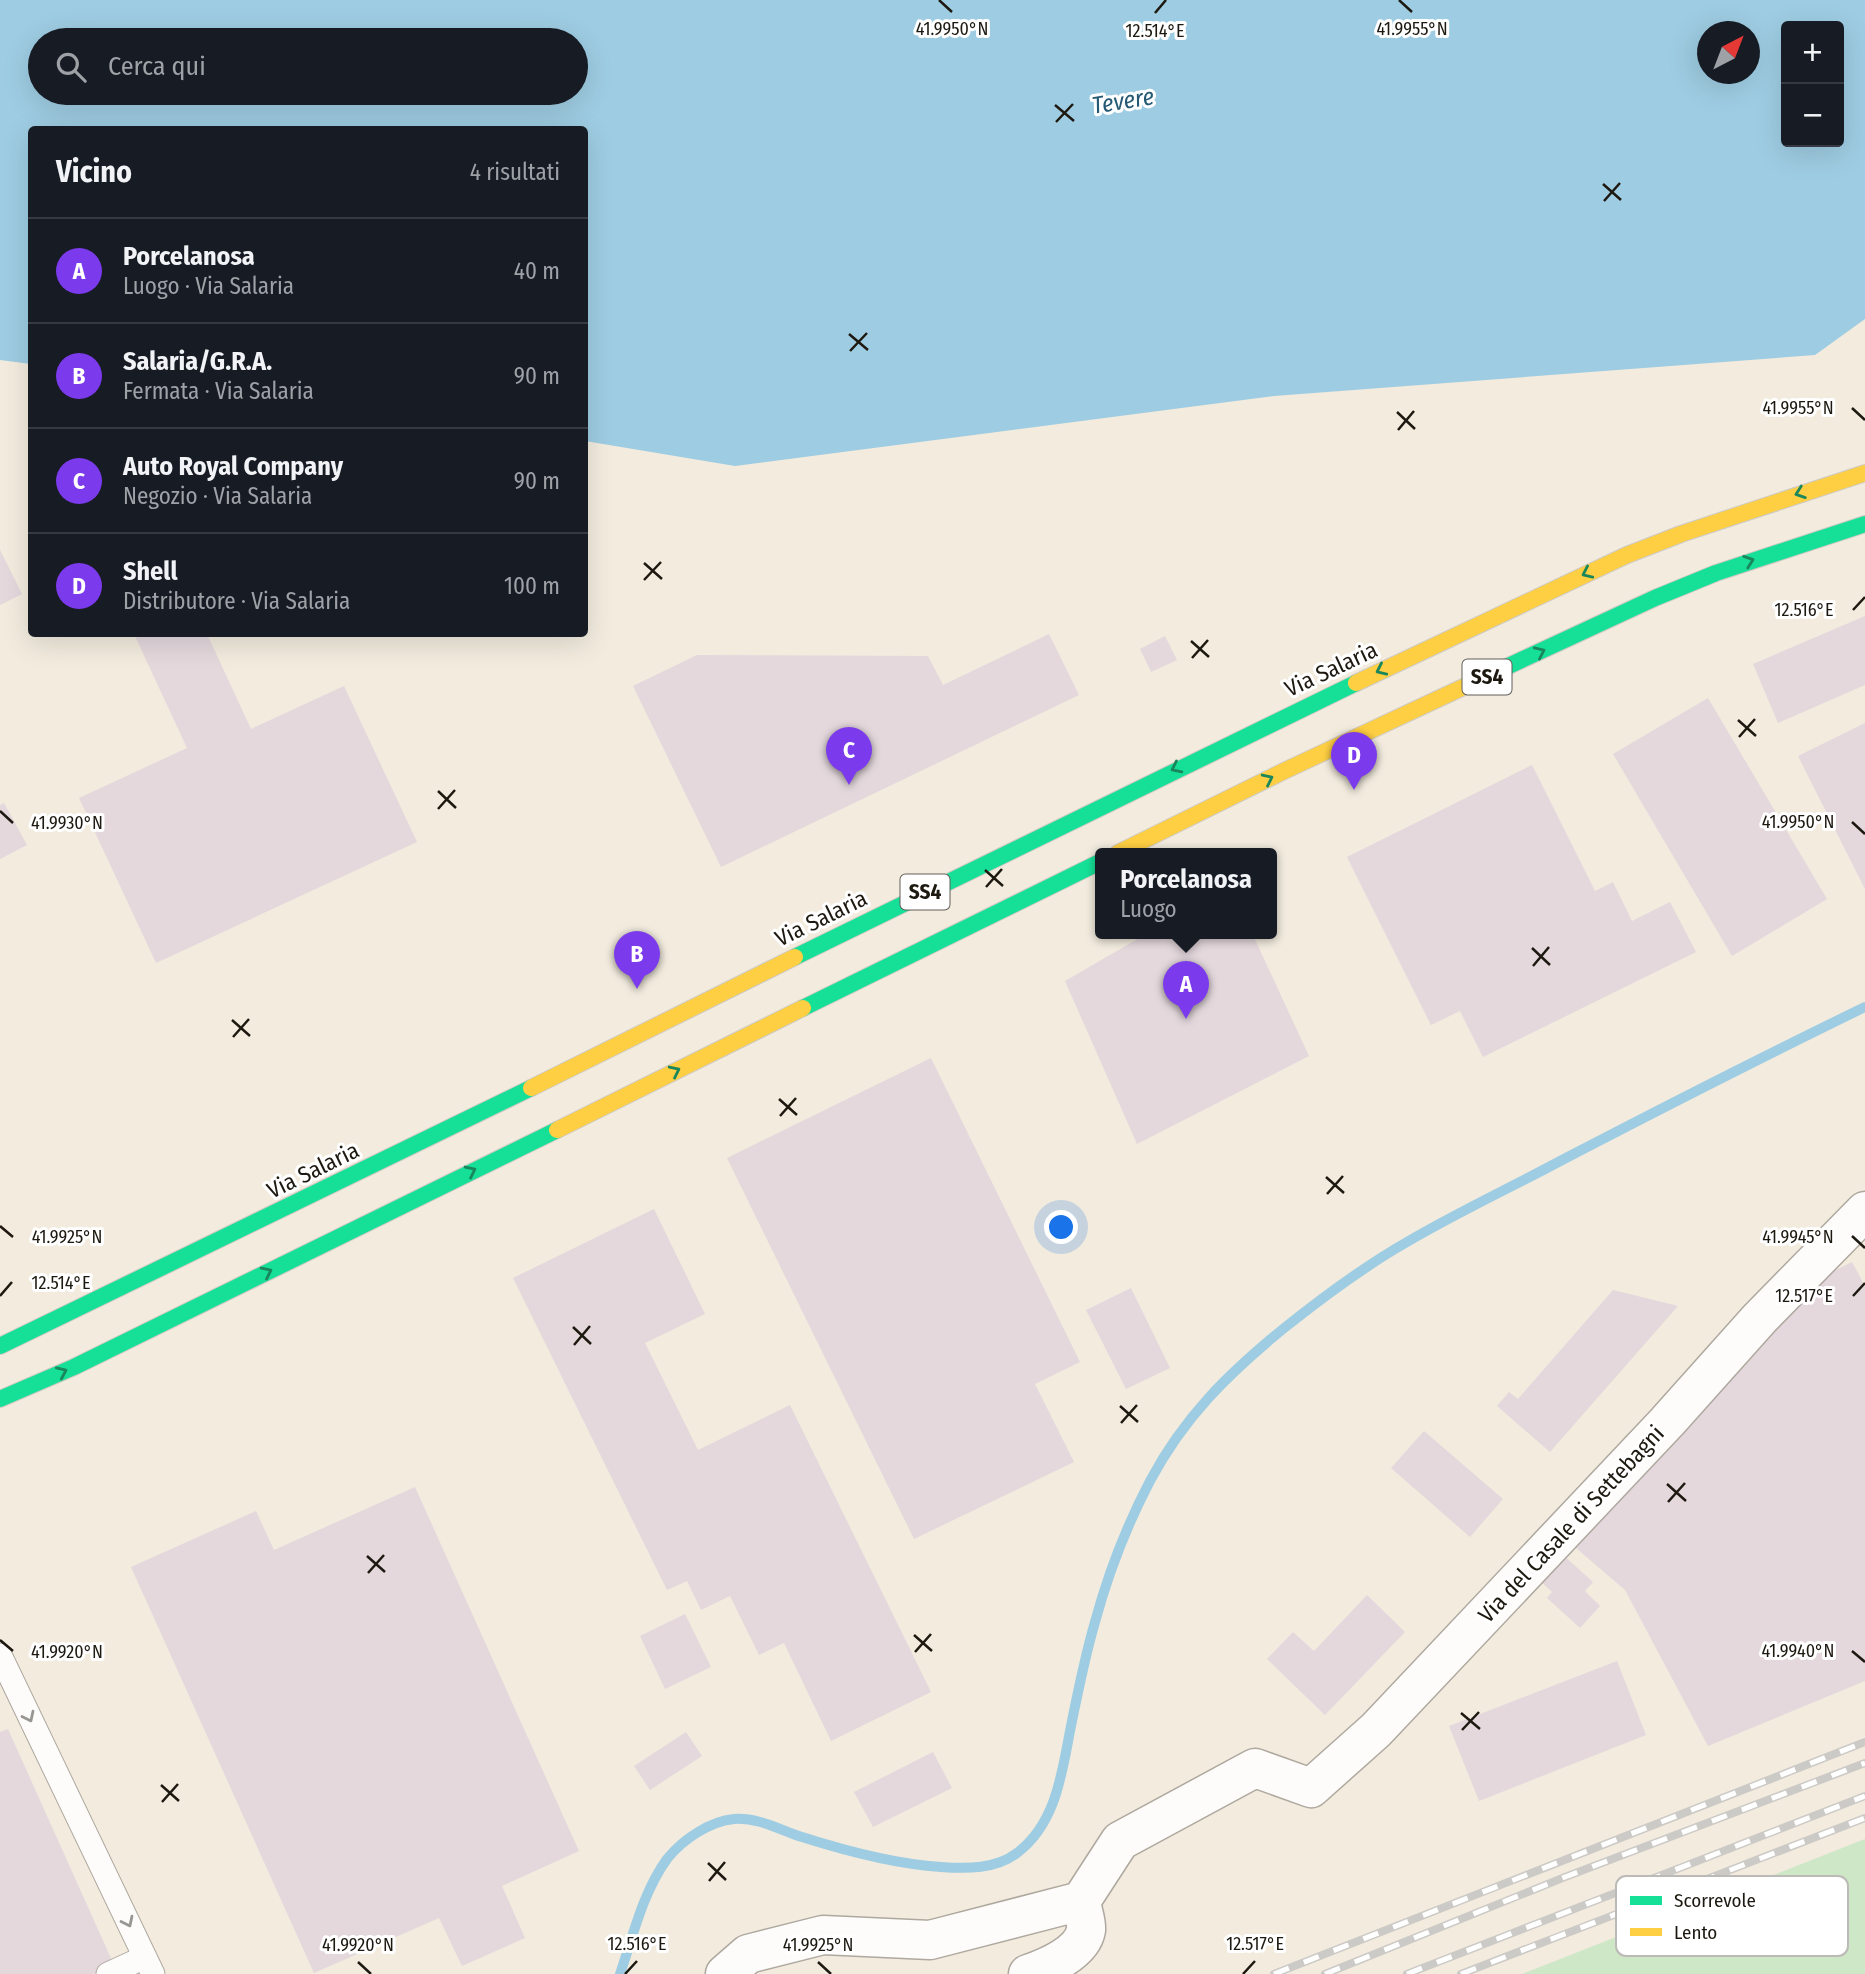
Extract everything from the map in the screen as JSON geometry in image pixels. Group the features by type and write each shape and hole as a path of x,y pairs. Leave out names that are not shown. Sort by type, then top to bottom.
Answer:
{"main road":[{"name":"Via Salaria","path":"0,1346 293,1205 1245,735 1577,578 1681,534 1865,472"},
{"name":"SS4","path":"1128,848 1284,771 1655,598 1716,573 1865,524"},
{"name":"SS4","path":"0,1399 74,1367 1095,864"}],"street":[{"name":"Via del Casale di Settebagni","path":"1081,1901 1120,1841 1255,1768 1311,1788 1377,1730 1667,1422 1760,1318 1865,1211"},
{"path":"725,1974 748,1954 823,1935 930,1940 1081,1901 1086,1929 1078,1947 1040,1970 1028,1974"}],"lane":[{"path":"0,1655 149,1966 108,1974"}],"green space":[{"path":"1865,1839 1865,1974 1522,1974 1616,1937 1616,1956 1848,1956 1848,1876 1771,1876"}],"water":[{"name":"Tevere","path":"0,0 1865,0 1865,319 1815,355 1274,396 735,466 588,442 588,126 28,126 28,364 0,360"}],"building":[{"path":"0,550 22,594 0,605"},
{"path":"1865,616 1865,685 1778,723 1753,664"},
{"path":"1049,634 1079,695 721,867 633,686 697,655 928,656 943,685"},
{"path":"1165,636 1177,660 1151,672 1140,649"},
{"path":"135,637 208,637 251,729 344,686 417,842 156,963 79,798 187,748"},
{"path":"1708,698 1827,899 1732,956 1613,754"},
{"path":"1865,723 1865,889 1798,756"},
{"path":"1532,765 1595,891 1613,882 1632,921 1670,902 1696,952 1483,1057 1460,1011 1431,1025 1347,857"},
{"path":"4,803 27,845 0,859 0,805"},
{"path":"1138,939 1255,939 1309,1056 1137,1144 1065,981"},
{"path":"931,1058 1080,1362 1035,1384 1074,1462 914,1539 727,1158"},
{"path":"654,1209 705,1314 645,1343 698,1450 790,1405 931,1692 831,1741 784,1643 759,1655 730,1596 701,1610 687,1581 667,1590 513,1278"},
{"path":"1852,1262 1865,1286 1865,1681 1708,1746 1625,1590 1576,1548 1814,1281"},
{"path":"1131,1288 1170,1368 1126,1389 1086,1310"},
{"path":"1613,1290 1678,1306 1550,1452 1497,1406 1509,1392 1518,1399"},
{"path":"1424,1431 1503,1499 1470,1537 1391,1468"},
{"path":"415,1487 579,1851 502,1886 525,1938 462,1966 439,1918 314,1973 131,1567 256,1511 274,1550"},
{"path":"1561,1553 1593,1582 1585,1591 1600,1606 1580,1628 1547,1598 1552,1592 1537,1578"},
{"path":"1367,1595 1405,1632 1325,1715 1267,1659 1293,1632 1314,1651"},
{"path":"685,1614 711,1667 665,1689 640,1636"},
{"path":"1617,1661 1646,1735 1479,1801 1449,1726"},
{"path":"8,1729 114,1965 93,1974 0,1974 0,1732"},
{"path":"686,1732 702,1756 650,1790 634,1766"},
{"path":"933,1752 952,1788 873,1827 854,1792"}],"waterway":[{"path":"620,1974 645,1900 667,1859 680,1845 716,1823 734,1819 752,1820 853,1852 923,1865 981,1867 1000,1862 1017,1853 1041,1827 1056,1795 1091,1635 1112,1568 1134,1515 1150,1481 1177,1437 1226,1380 1313,1305 1407,1242 1639,1120 1865,1007"}],"railway":[{"path":"1274,1974 1865,1742"},
{"path":"1325,1974 1565,1877 1865,1763"},
{"path":"1659,1876 1865,1796"},
{"path":"1715,1876 1865,1818"},
{"path":"1407,1974 1616,1893"},
{"path":"1461,1974 1616,1914"}],"traffic: fast":[{"path":"1502,669 1655,598 1716,573 1865,524"},
{"path":"795,957 1356,683"},
{"path":"803,1008 1095,864"},
{"path":"0,1346 531,1088"},
{"path":"0,1399 74,1367 557,1130"}],"traffic: slow":[{"path":"1356,683 1627,555 1681,534 1865,473"},
{"path":"1128,848 1284,771 1502,669"},
{"path":"531,1088 795,957"},
{"path":"557,1130 803,1008"}],"place":[{"name":"Auto Royal Company","path":"849,785"},
{"name":"Shell","path":"1354,790"},
{"name":"Salaria/G.R.A.","path":"637,989"},
{"name":"Porcelanosa","path":"1186,1019"}]}
